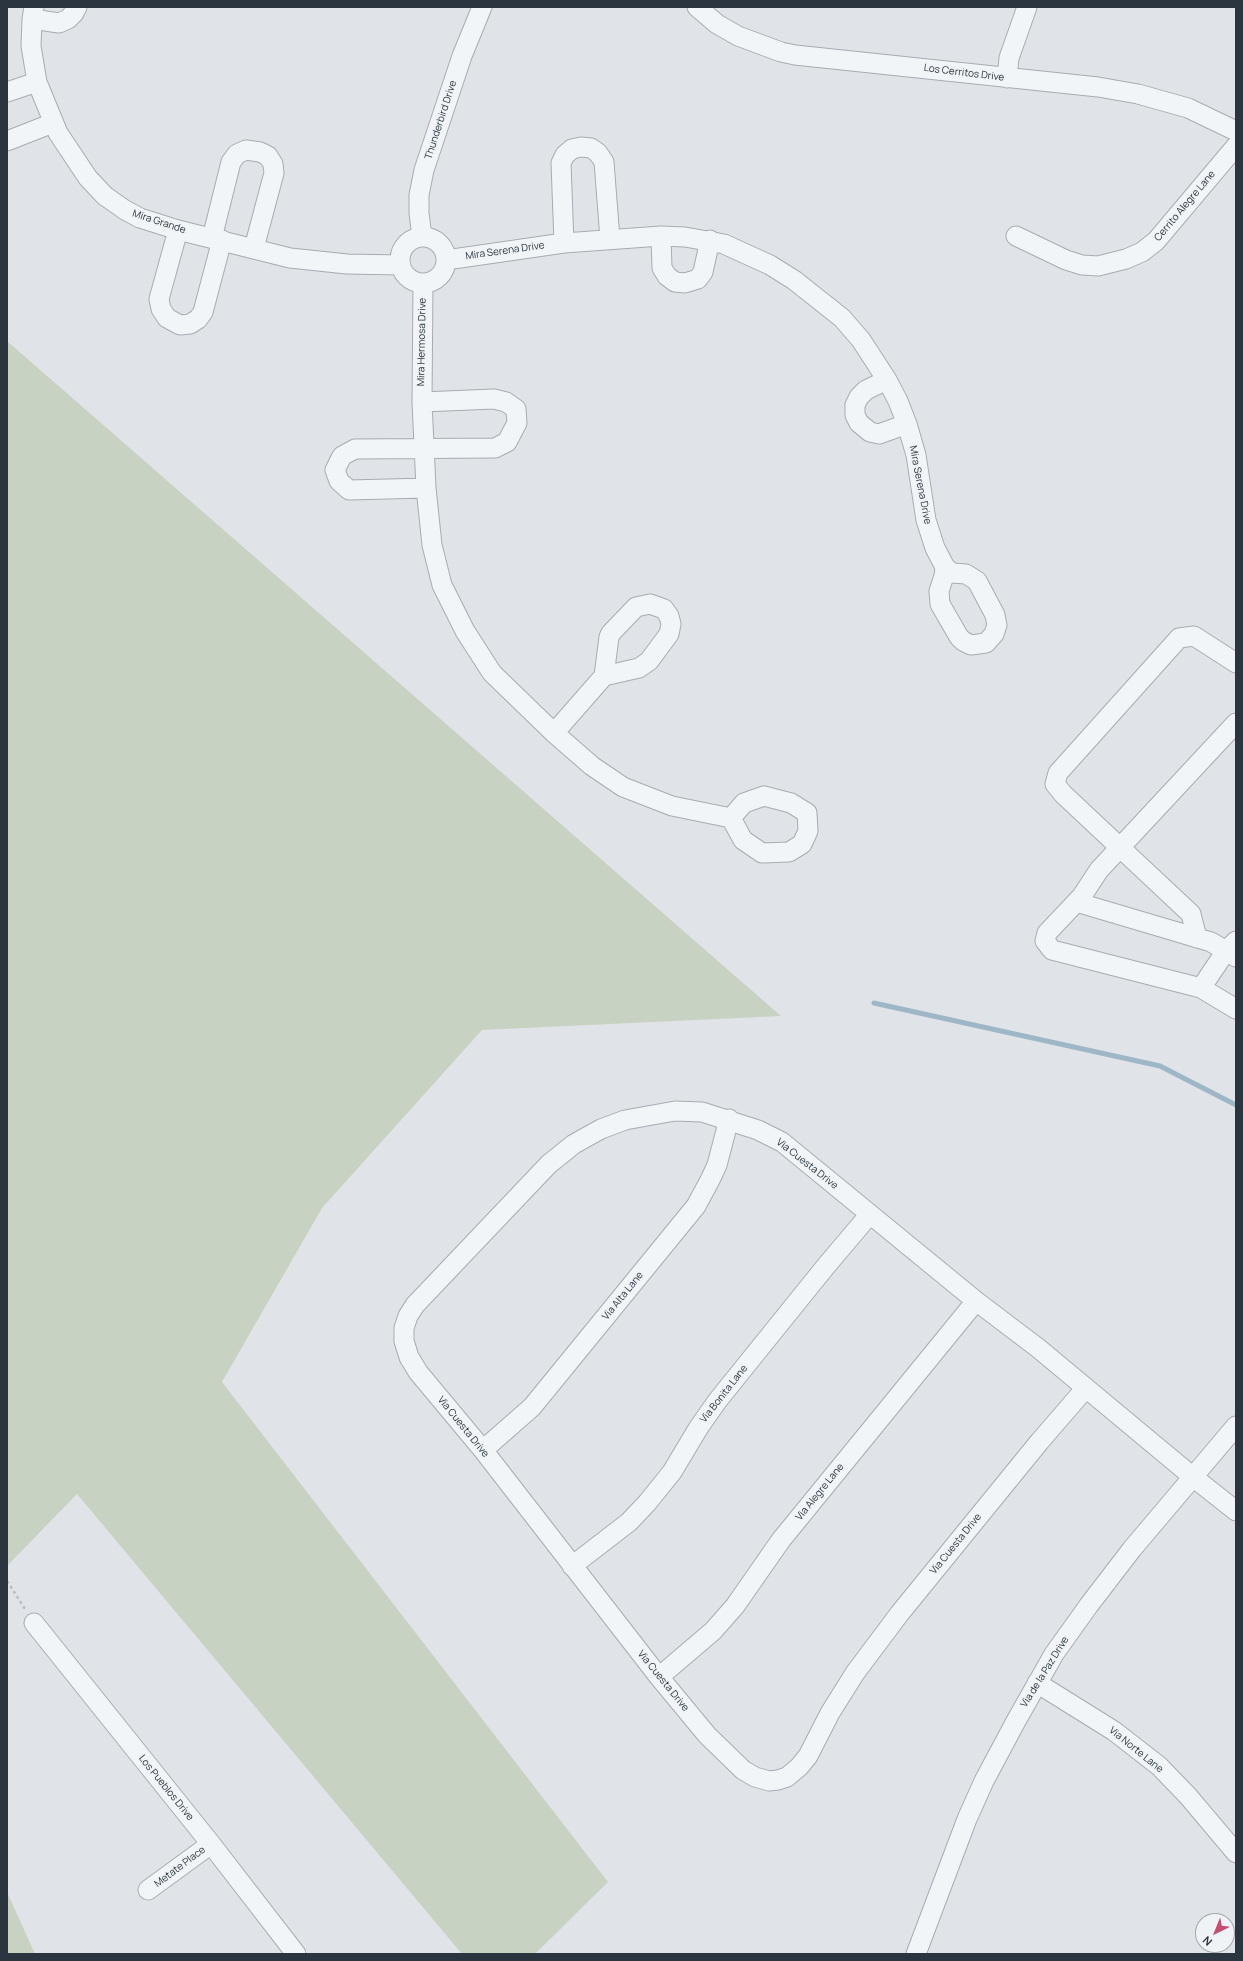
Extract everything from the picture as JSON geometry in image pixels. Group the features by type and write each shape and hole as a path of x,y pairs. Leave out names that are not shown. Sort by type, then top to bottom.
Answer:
{"street":[{"path":"33,13 59,23 68,19 77,7"},
{"name":"Thunderbird Drive","path":"422,237 419,213 419,195 424,170 462,56 482,7"},
{"name":"Los Cerritos Drive","path":"697,7 717,24 738,36 781,52 795,55 1098,87 1138,94 1188,108 1236,131"},
{"path":"1007,78 1009,58 1027,7"},
{"name":"Mira Grande","path":"33,13 31,46 37,82 54,124 69,151 88,178 105,196 125,210 140,218 178,230 290,258 347,264 401,265"},
{"path":"7,92 37,82"},
{"path":"7,141 54,124"},
{"path":"564,243 561,163 565,155 572,149 580,146 591,148 598,153 604,162 610,239"},
{"name":"Cerrito Alegre Lane","path":"1016,236 1066,260 1082,265 1098,266 1126,259 1142,252 1156,241 1236,146"},
{"path":"178,230 160,299 161,309 167,318 180,325 190,324 198,319 204,312 231,162 237,154 246,150 260,152 268,156 273,164 274,173 254,248"},
{"path":"661,236 662,268 667,276 675,282 685,283 698,279 703,272 710,240"},
{"name":"Mira Serena Drive","path":"446,260 564,243 661,236 710,240 737,249 770,265 824,302 842,318 861,340 887,380 898,401 907,424 916,455 926,520 935,548 945,567"},
{"path":"422,237 437,241 444,248 446,260 443,272 438,278 423,283 408,277 401,265 400,257 408,242 422,237"},
{"name":"Mira Hermosa Drive","path":"423,283 422,402 426,488 432,545 442,586 465,631 492,673 592,766 623,787 672,806 731,818"},
{"path":"887,380 866,390 859,397 855,405 855,415 859,423 870,432 879,434 907,424"},
{"path":"422,402 494,399 506,402 516,409 517,423 507,442 495,448 355,448 342,456 335,470 339,481 348,490 426,488"},
{"path":"1197,938 1191,914 1062,794 1055,784 1058,773 1179,638 1194,636 1236,663"},
{"path":"554,732 604,676"},
{"path":"1236,723 1099,870 1076,902 1047,933 1045,941 1052,950 1201,988 1236,1009"},
{"path":"1076,902 1233,949 1201,988"},
{"name":"Via Cuesta Drive","path":"1085,1389 1040,1441 900,1613 855,1674 830,1713 808,1756 799,1767 787,1777 769,1781 755,1777 743,1770 707,1735 659,1677 483,1450 418,1372 404,1341 404,1328 408,1316 415,1305 549,1164 574,1144 601,1129 625,1120 650,1114 675,1111 702,1112 729,1119 758,1130 782,1142 976,1301 1038,1348 1085,1389 1192,1477 1236,1511"},
{"name":"Via Alta Lane","path":"483,1450 532,1407 696,1206 716,1165 729,1119"},
{"name":"Via Bonita Lane","path":"572,1566 628,1522 647,1503 672,1472 699,1427 718,1400 870,1214"},
{"name":"Via Alegre Lane","path":"659,1677 713,1631 735,1606 781,1540 976,1301"},
{"name":"Via de la Paz Drive","path":"916,1954 984,1781 1054,1654 1132,1549 1236,1426"},
{"name":"Los Pueblos Drive","path":"34,1623 211,1844 296,1954"},
{"name":"Via Norte Lane","path":"1037,1683 1114,1730 1159,1766 1188,1796 1236,1853"},
{"name":"Metate Place","path":"148,1890 211,1844"}],"path":[{"path":"7,1580 34,1623"}],"green space":[{"path":"7,341 781,1016 482,1030 322,1208 222,1382 608,1882 535,1954 462,1954 77,1494 7,1566"},
{"path":"7,1892 35,1954 7,1954"}],"waterway":[{"path":"874,1003 1160,1066 1236,1105"}]}
